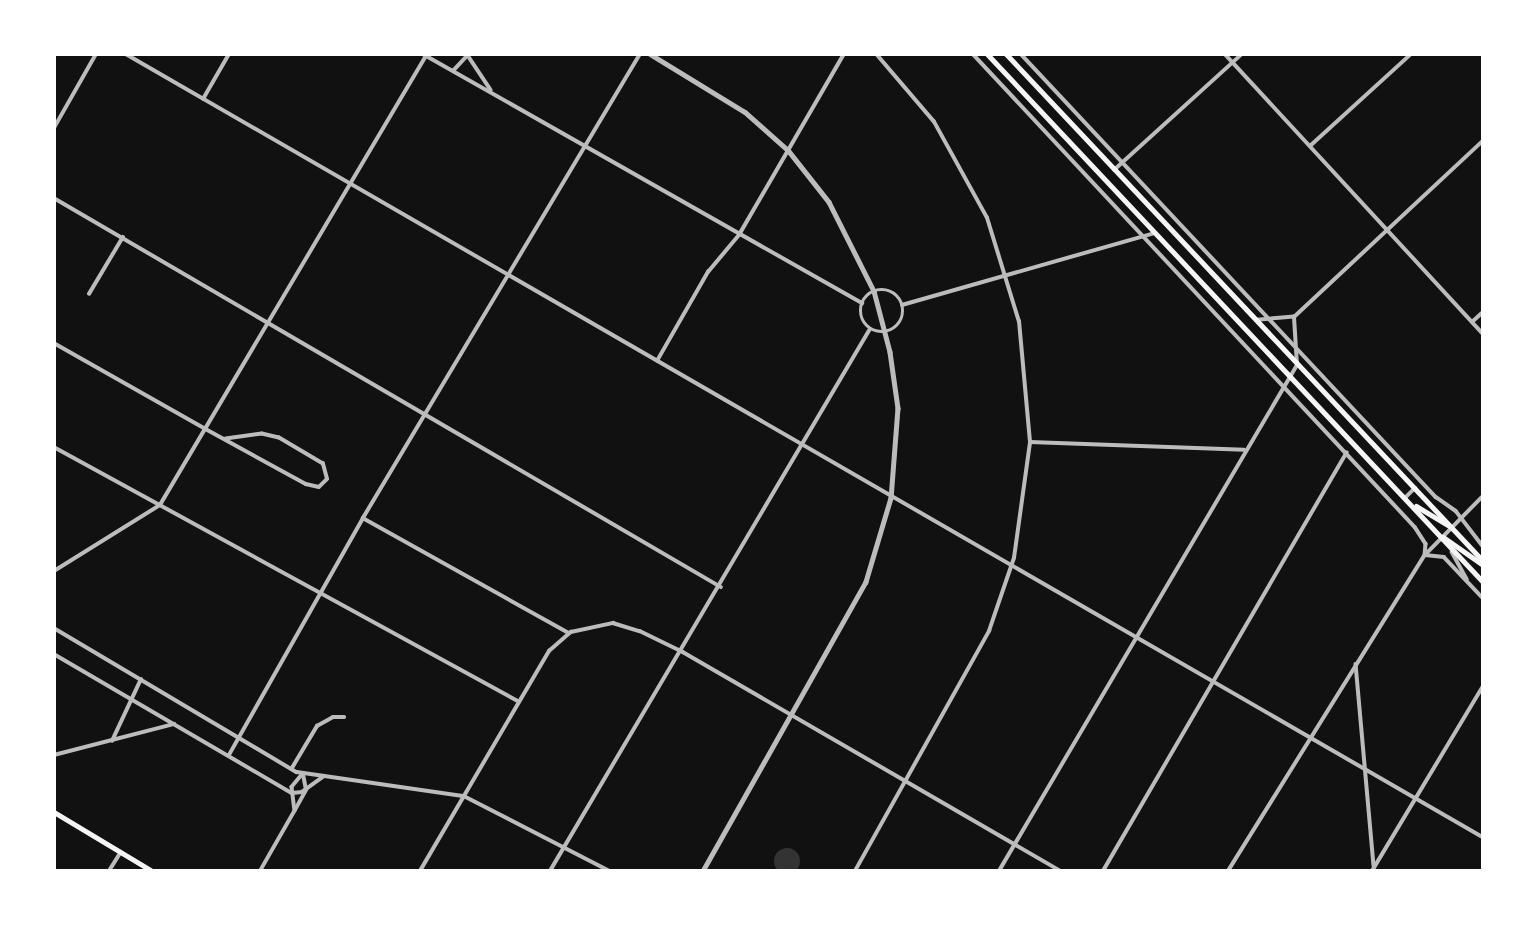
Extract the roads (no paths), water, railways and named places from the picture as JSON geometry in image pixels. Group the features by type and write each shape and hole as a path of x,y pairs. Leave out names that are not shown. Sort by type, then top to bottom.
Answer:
{"main road":[{"path":"987,54 1483,582"},
{"path":"1008,55 1254,320 1415,488 1483,565"},
{"path":"1405,498 1440,525 1451,527"},
{"path":"1441,537 1453,541 1483,565"},
{"path":"54,812 152,871"}],"street":[{"path":"54,128 96,54"},
{"path":"126,54 1010,568 1483,837"},
{"path":"203,99 229,54"},
{"path":"229,755 363,518 639,54"},
{"path":"650,54 745,112 788,150 844,225 881,312 898,408 891,498 866,582 703,871"},
{"path":"657,361 708,272 739,235 844,54"},
{"path":"855,871 989,631 1010,568 1030,442 1024,348 1008,276 961,166 919,102 876,54"},
{"path":"973,54 1415,527 1426,544 1425,555"},
{"path":"1021,54 1441,502 1461,517 1483,546"},
{"path":"1225,54 1483,334"},
{"path":"1114,170 1242,54"},
{"path":"1310,146 1411,54"},
{"path":"54,570 160,505 424,55 862,303"},
{"path":"453,71 467,55 495,94"},
{"path":"1254,320 1270,322 1294,317 1483,141"},
{"path":"54,198 721,587"},
{"path":"902,305 1155,233"},
{"path":"89,294 122,237"},
{"path":"1212,275 1219,267"},
{"path":"1188,286 1196,278"},
{"path":"874,291 891,291 902,305 899,324 886,332 870,329 861,318 862,303 874,291"},
{"path":"1472,322 1483,312"},
{"path":"999,871 1281,386 1297,365 1294,317"},
{"path":"550,871 683,652 870,329"},
{"path":"54,343 204,428 313,487 327,479 323,464 279,438 262,434 226,439"},
{"path":"1030,442 1244,450"},
{"path":"54,447 518,701"},
{"path":"1103,871 1346,453"},
{"path":"1405,498 1415,488"},
{"path":"1228,871 1355,662 1425,555 1483,496"},
{"path":"363,518 569,633"},
{"path":"1450,547 1469,584"},
{"path":"1425,555 1444,557 1483,598"},
{"path":"1476,575 1483,565"},
{"path":"420,871 549,651 569,633 612,623 640,631 683,652 1061,871"},
{"path":"54,628 303,774 464,796 566,846 610,871"},
{"path":"54,654 292,793 306,790 326,776"},
{"path":"1355,662 1373,870"},
{"path":"112,741 141,679"},
{"path":"1373,870 1483,686"},
{"path":"292,768 317,726 333,717 344,717"},
{"path":"54,755 175,724"},
{"path":"295,810 292,793 303,774"},
{"path":"260,871 306,790 303,774"},
{"path":"109,871 121,852"}]}
